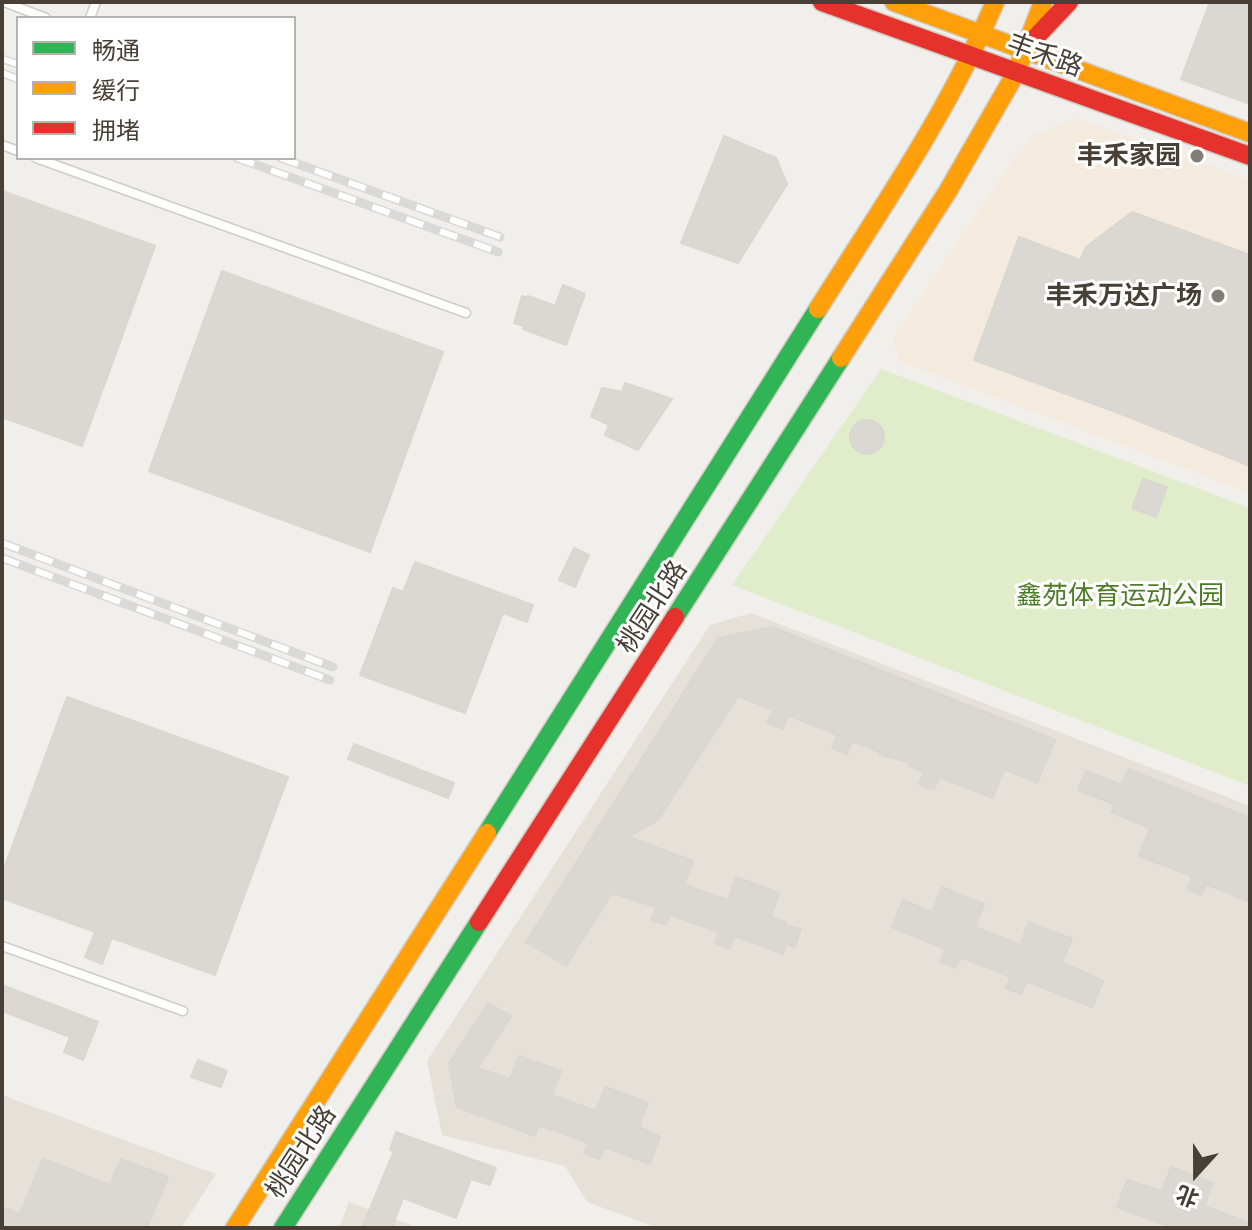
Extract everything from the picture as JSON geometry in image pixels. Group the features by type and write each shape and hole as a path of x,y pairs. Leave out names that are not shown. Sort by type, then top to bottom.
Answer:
{"main road":[{"name":"丰禾路","path":"822,2 1250,156"},
{"name":"丰禾路","path":"894,2 1250,133"},
{"path":"981,33 984,2"},
{"name":"桃园北路","path":"235,1228 925,139 972,57 995,2"},
{"name":"桃园北路","path":"283,1228 948,191 1016,73 1043,2"},
{"path":"1026,49 1069,2"}],"lane":[{"path":"4,2 41,16"},
{"path":"43,160 466,313"},
{"path":"2,946 183,1011"}],"shaded area":[{"name":"丰禾万达广场","path":"1077,118 1250,180 1250,493 899,361 893,338 1015,157 1034,135"},
{"path":"751,613 1250,806 1250,1228 658,1228 587,1202 565,1166 442,1135 427,1061 710,625"},
{"path":"2,1095 216,1174 181,1228 2,1228"},
{"path":"349,1202 419,1228 339,1228"}],"green space":[{"name":"鑫苑体育运动公园","path":"881,369 1250,508 1250,786 732,585"}],"building":[{"path":"1210,2 1250,2 1250,104 1181,79"},
{"path":"724,136 776,158 787,184 738,263 681,243"},
{"path":"2,191 155,246 82,446 2,417"},
{"path":"1132,212 1250,255 1250,466 1124,415 974,360 1019,237 1080,260 1086,247"},
{"path":"222,271 443,352 370,552 149,471"},
{"path":"563,285 585,294 566,345 514,323 522,296 555,306"},
{"path":"625,383 672,399 638,450 605,435 609,425 591,416 602,388 622,392"},
{"path":"867,420 879,425 884,437 879,449 867,454 855,449 850,437 855,425"},
{"path":"1143,479 1167,487 1156,517 1132,508"},
{"path":"574,548 589,555 575,587 559,580"},
{"path":"415,562 533,605 527,622 503,613 465,713 360,675 393,588 403,592"},
{"path":"772,627 1055,740 1037,783 1004,769 993,798 939,777 934,790 919,784 924,772 909,766 911,763 879,754 852,741 847,754 832,748 837,735 788,715 783,729 767,723 773,710 738,696 658,820 628,837 693,861 684,885 728,900 736,877 779,893 771,917 801,929 795,947 786,944 783,954 735,936 730,949 715,943 719,932 670,915 666,925 651,920 656,907 612,893 566,966 526,942 718,638"},
{"path":"67,697 288,777 215,975 112,938 102,964 85,957 95,932 2,898 2,874"},
{"path":"354,744 454,783 448,798 348,759"},
{"path":"1128,769 1250,818 1250,902 1206,884 1202,895 1187,889 1192,876 1139,856 1150,828 1111,812 1114,804 1078,790 1086,771 1122,785"},
{"path":"942,887 984,904 975,927 1020,945 1029,922 1072,939 1062,962 1103,981 1092,1007 1026,981 1021,994 1006,988 1011,977 960,957 956,968 940,962 945,949 892,927 903,900 932,912"},
{"path":"2,985 98,1022 83,1060 64,1052 70,1037 2,1011"},
{"path":"488,1003 511,1016 478,1068 510,1079 519,1056 561,1071 552,1095 596,1111 605,1087 648,1103 639,1127 660,1137 650,1164 604,1147 599,1159 584,1154 588,1143 576,1138 538,1125 535,1136 457,1107 449,1064"},
{"path":"198,1060 227,1071 221,1087 191,1077"},
{"path":"396,1132 496,1168 490,1185 471,1179 456,1218 403,1198 392,1228 362,1228 394,1151 390,1150"},
{"path":"43,1159 110,1185 121,1159 168,1177 147,1228 2,1228 2,1207 20,1214"},
{"path":"1171,1167 1213,1183 1204,1206 1250,1223 1250,1228 1174,1228 1117,1207 1127,1180 1162,1191"}],"railway":[{"path":"2,59 16,63"},
{"path":"2,73 16,78"},
{"path":"243,160 498,252"},
{"path":"287,160 500,237"},
{"path":"2,543 333,667"},
{"path":"2,558 330,680"}],"traffic: fast":[{"path":"487,833 818,309"},
{"path":"675,617 841,358"},
{"path":"283,1228 479,922"}],"traffic: slow":[{"path":"894,2 1250,133"},
{"path":"818,309 935,121 995,2"},
{"path":"841,358 948,191 1016,73 1043,2"},
{"path":"235,1228 487,833"}],"traffic: jam":[{"path":"822,2 1250,156"},
{"path":"1035,38 1069,2"},
{"path":"479,922 675,617"}],"place":[{"name":"丰禾家园","path":"1197,156"},
{"name":"丰禾万达广场","path":"1218,296"}]}
